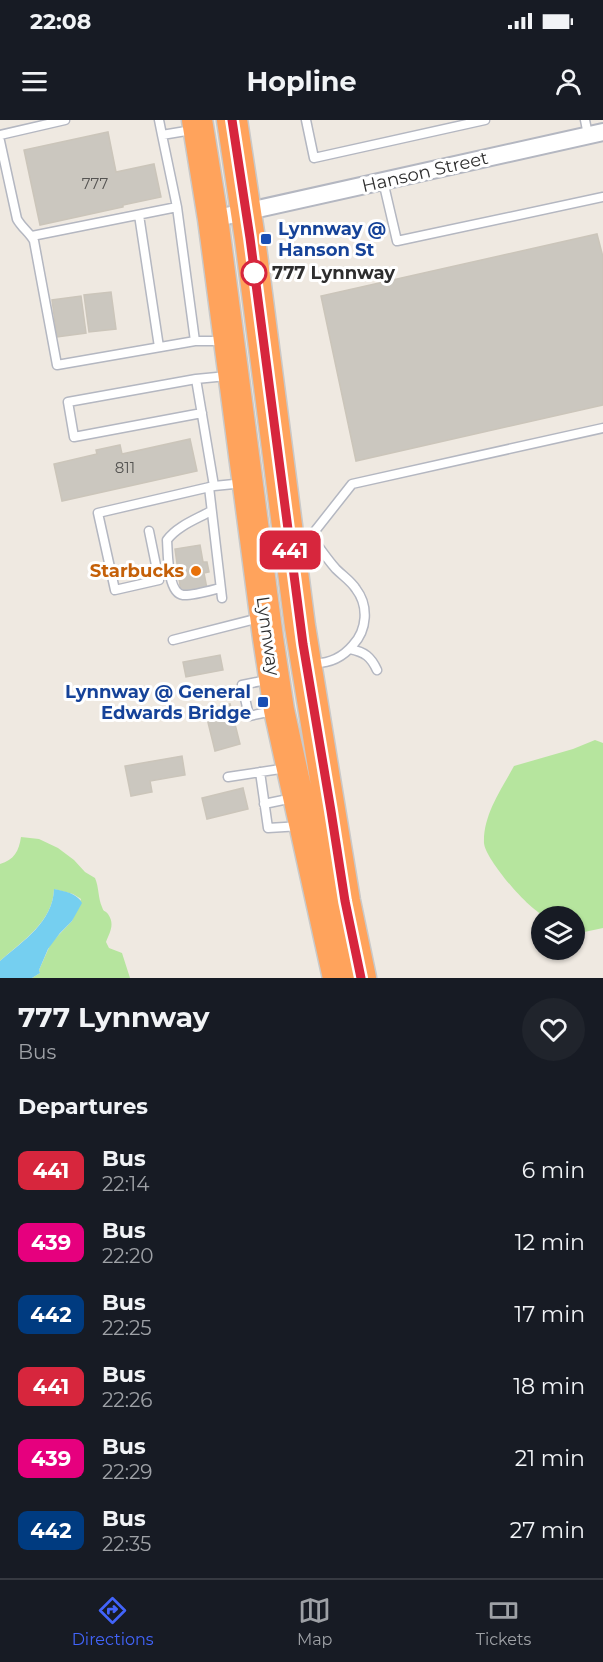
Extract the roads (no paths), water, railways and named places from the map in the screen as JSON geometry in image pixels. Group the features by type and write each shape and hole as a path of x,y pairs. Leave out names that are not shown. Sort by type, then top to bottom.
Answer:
{"highway":[{"name":"Lynnway","path":"232,120 300,536 302,661 361,978"},
{"name":"Lynnway","path":"198,124 213,219 279,710 338,978"}],"street":[{"name":"Hanson Street","path":"246,212 383,181 592,129"},
{"path":"213,219 246,212"}],"lane":[{"path":"0,135 65,120"},
{"path":"159,120 177,207 195,341"},
{"path":"306,120 314,158 485,120"},
{"path":"162,135 198,124"},
{"path":"0,141 17,219 32,236 57,365 195,341 229,341"},
{"path":"383,181 397,241 603,197"},
{"path":"32,236 177,207"},
{"path":"139,215 159,347"},
{"path":"202,413 74,437 68,402 196,379 234,376"},
{"path":"196,379 211,486 222,598"},
{"path":"302,661 314,664 339,657 356,641 365,618 363,601 356,589 300,536 352,484 603,428"},
{"path":"149,531 159,580 115,590 98,513 211,486 248,483"},
{"path":"212,511 171,534 167,540 171,582 176,592 183,595 220,588"},
{"path":"172,640 270,633"},
{"path":"350,648 362,651 372,659 376,670"},
{"path":"274,678 242,685 249,716 279,710"},
{"path":"228,777 291,767"},
{"path":"260,772 268,828 304,826"},
{"path":"264,804 298,797"}],"water":[{"path":"54,889 74,895 82,903 72,921 48,949 39,970 40,973 32,978 0,978 0,961 43,921 52,901"}],"place":[{"name":"Lynnway @ Hanson St","path":"266,239"},
{"name":"777 Lynnway","path":"254,273"},
{"name":"Starbucks","path":"196,571"},
{"name":"Lynnway @ General Edwards Bridge","path":"263,702"}]}
